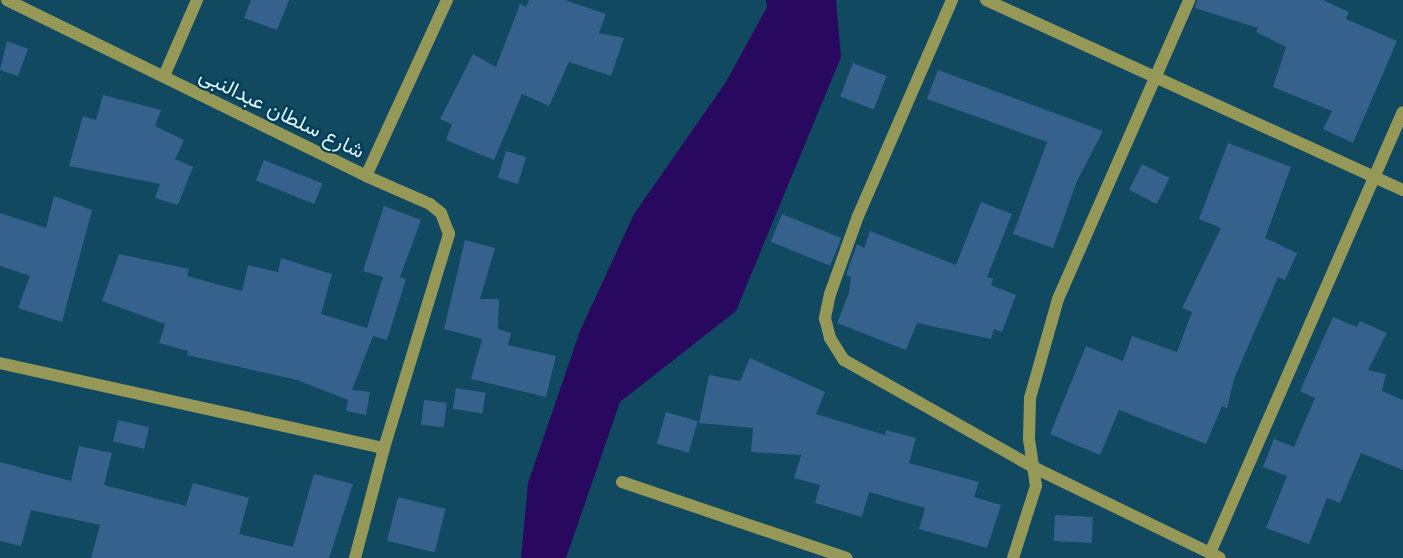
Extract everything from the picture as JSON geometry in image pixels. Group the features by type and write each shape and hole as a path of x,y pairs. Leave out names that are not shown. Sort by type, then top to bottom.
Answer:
{"street":[{"name":"شارع سلطان عبدالنبى","path":"7,0 366,176 447,0"},
{"path":"164,76 197,0"},
{"path":"952,0 858,216 825,318 830,338 844,360 1037,470 1215,556 1372,176 1403,112"},
{"path":"986,0 1403,190"},
{"path":"1013,558 1033,500 1037,470 1029,440 1030,398 1058,299 1189,0"},
{"path":"355,558 384,448 448,234 441,213 430,204 366,176"},
{"path":"0,363 384,448"},
{"path":"622,482 846,558"}],"shaded area":[{"path":"766,0 836,0 841,57 736,311 620,402 566,558 521,558 528,483 580,331 634,214 726,82 767,7"}],"building":[{"path":"251,0 289,0 277,30 244,18"},
{"path":"529,0 565,0 606,14 599,33 624,38 611,76 569,62 549,106 522,94 494,160 446,140 452,124 440,119 473,54 496,67 520,4 526,7"},
{"path":"1197,0 1323,0 1349,12 1346,19 1397,41 1353,143 1323,129 1332,111 1273,87 1286,47 1256,32 1258,28 1195,8"},
{"path":"7,41 28,49 18,76 0,70"},
{"path":"853,63 887,76 874,110 840,97"},
{"path":"938,70 1103,131 1077,181 1053,248 1013,234 1047,142 927,99"},
{"path":"103,95 161,110 155,126 184,140 175,159 193,167 178,205 155,198 160,184 69,166 83,116 96,120"},
{"path":"1228,143 1291,167 1265,238 1297,253 1285,280 1278,277 1234,379 1227,408 1222,406 1206,444 1119,410 1100,455 1050,434 1086,346 1123,361 1132,336 1177,352 1192,312 1182,308 1221,228 1199,219"},
{"path":"506,151 526,157 518,184 498,178"},
{"path":"264,160 322,184 314,204 256,180"},
{"path":"1142,164 1170,178 1156,204 1129,190"},
{"path":"54,196 92,210 62,322 18,308 30,276 0,266 0,213 46,228"},
{"path":"981,202 1012,214 987,277 993,279 991,285 1016,295 1002,332 994,329 991,339 917,323 906,350 837,323 849,293 851,277 846,275 857,244 864,248 870,231 956,265"},
{"path":"384,206 421,220 400,277 406,279 387,340 373,336 352,390 370,392 366,415 346,411 348,400 297,380 187,355 188,351 159,343 165,324 102,301 119,254 189,269 187,276 242,291 248,265 278,272 281,258 332,274 321,314 367,328 383,277 363,271"},
{"path":"782,214 841,238 830,266 771,242"},
{"path":"465,240 495,248 480,299 499,299 498,329 511,333 508,345 556,356 546,397 471,379 482,339 444,329"},
{"path":"1333,317 1357,327 1360,321 1387,333 1368,370 1386,374 1382,391 1403,400 1403,470 1361,453 1340,503 1327,498 1309,544 1266,528 1287,476 1263,467 1274,439 1294,447 1315,398 1300,391"},
{"path":"750,358 825,392 816,414 885,435 886,430 916,438 909,463 979,482 974,497 1001,505 987,548 919,529 925,508 869,492 862,517 815,503 820,485 794,478 801,455 751,452 753,428 699,423 709,375 740,381"},
{"path":"456,388 486,393 482,413 453,409"},
{"path":"424,400 447,403 444,428 421,425"},
{"path":"666,412 698,421 689,453 657,444"},
{"path":"118,420 149,427 144,449 113,441"},
{"path":"79,446 112,453 104,485 186,506 193,483 249,498 239,534 293,547 314,474 353,484 329,558 91,558 100,525 31,510 21,546 0,541 0,462 71,481"},
{"path":"398,497 446,509 435,553 387,541"},
{"path":"1055,515 1093,517 1092,543 1054,541"}]}
